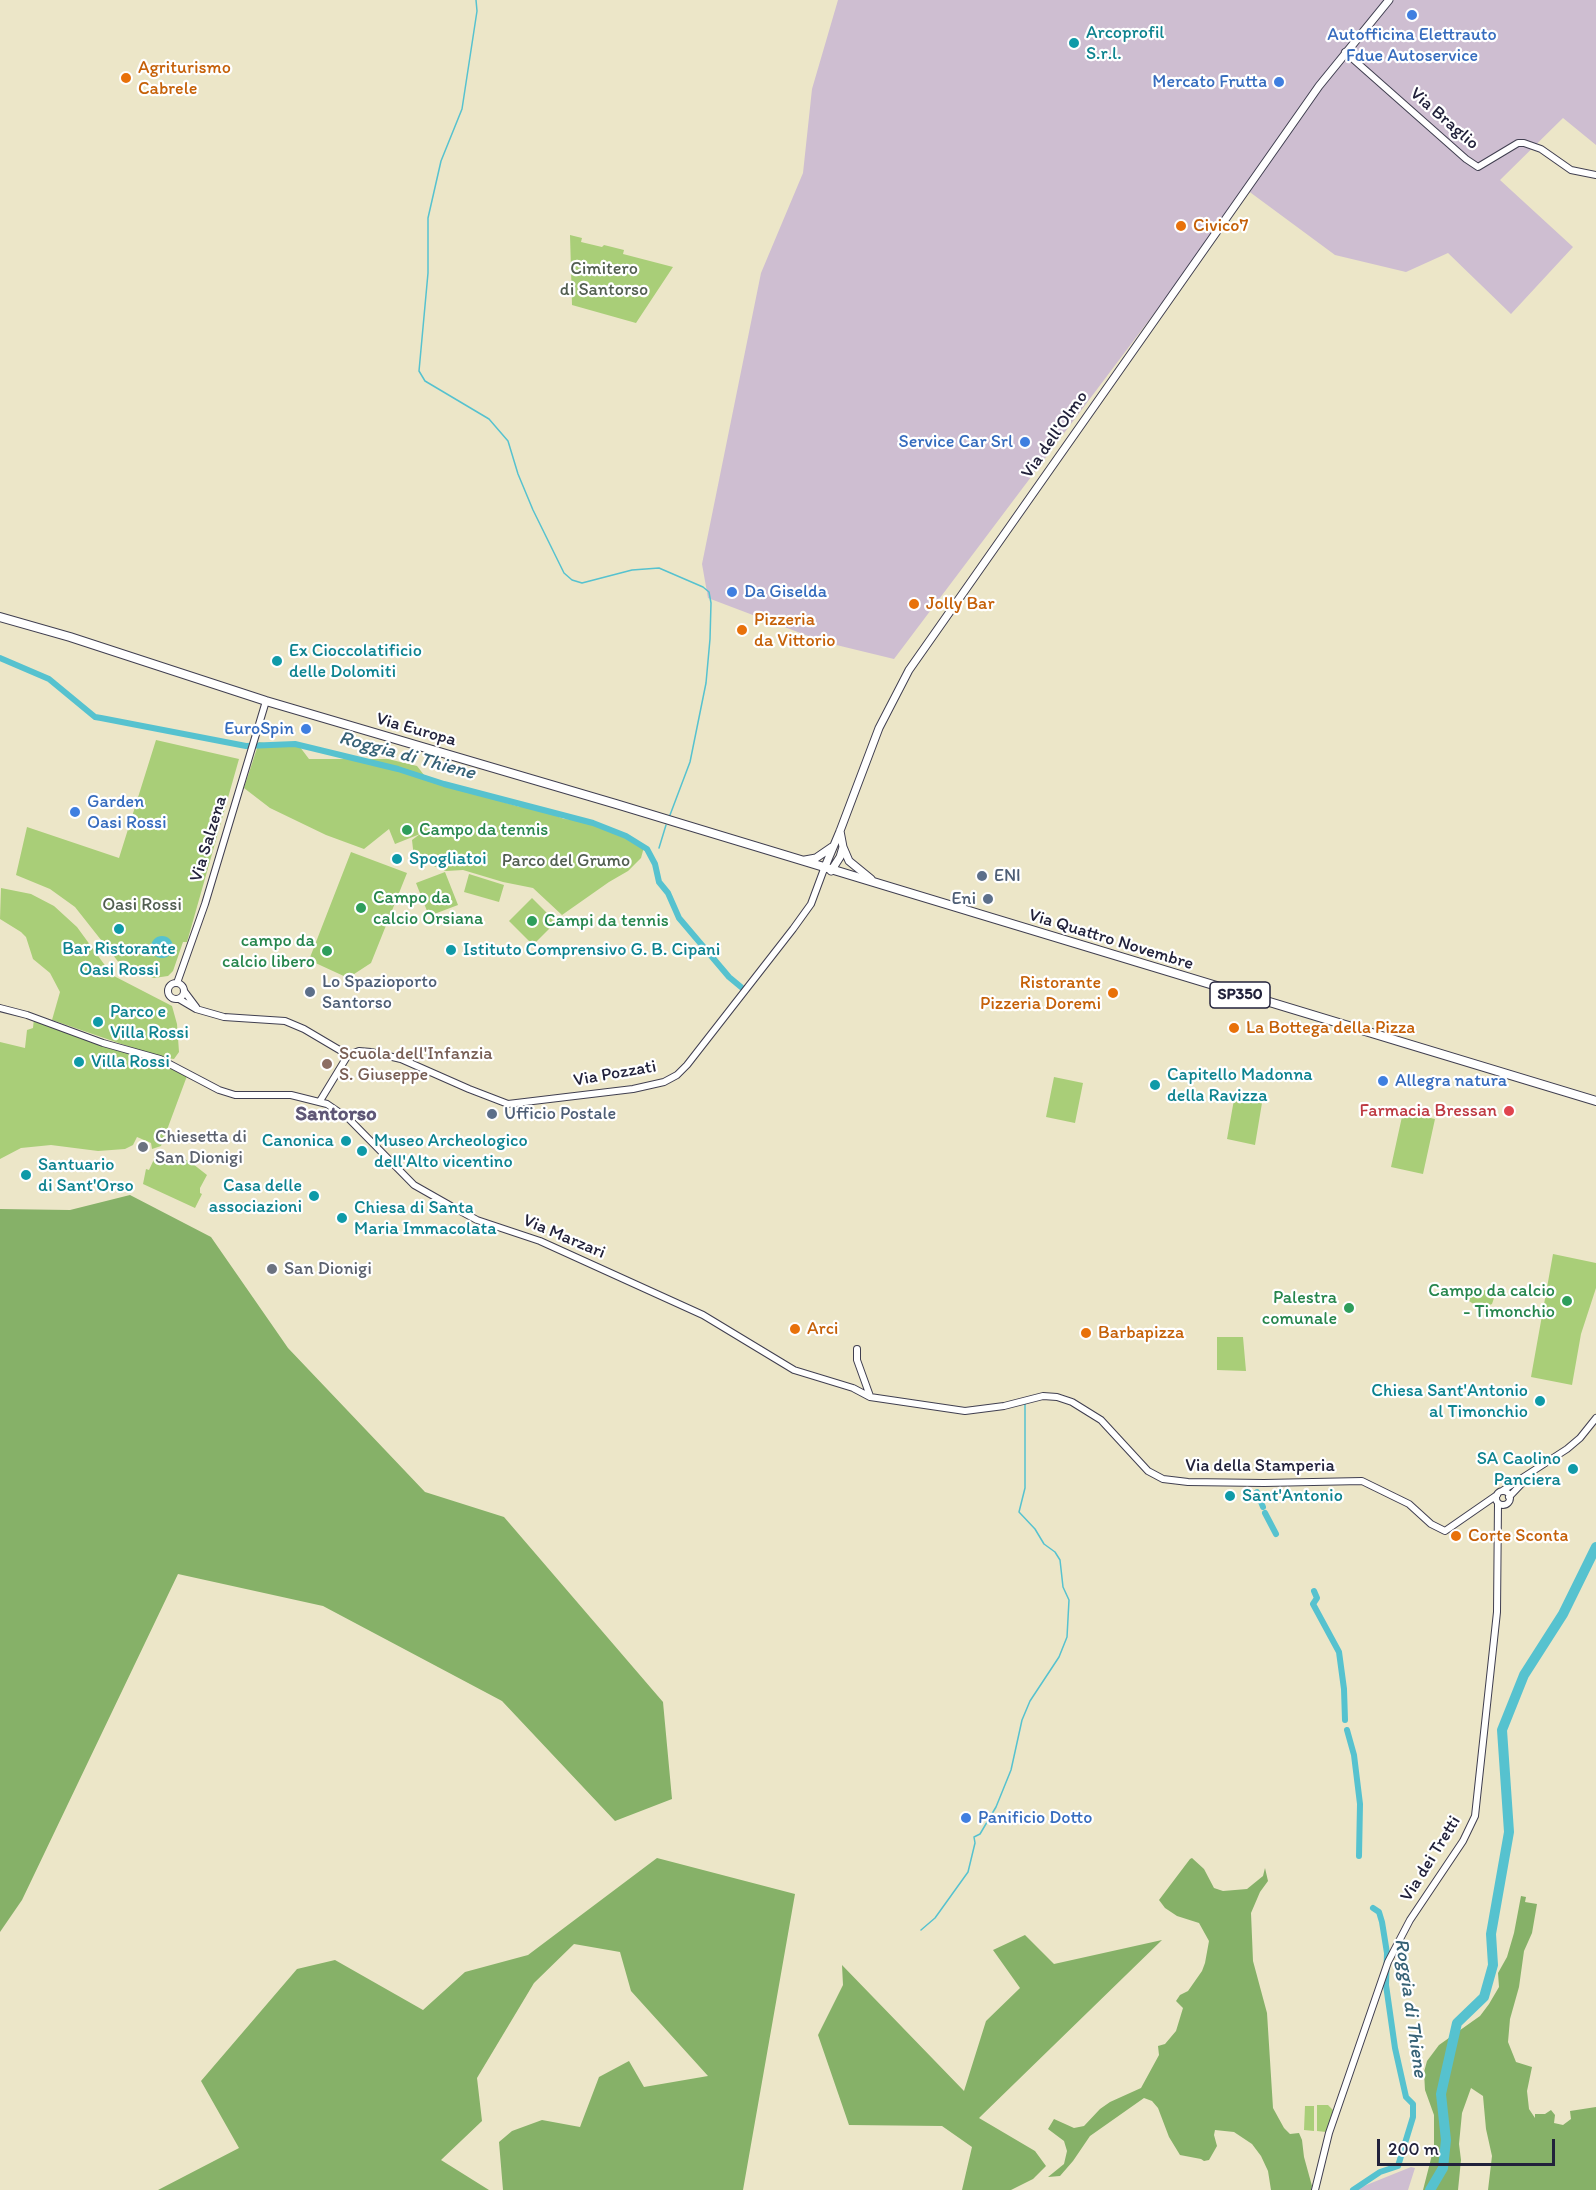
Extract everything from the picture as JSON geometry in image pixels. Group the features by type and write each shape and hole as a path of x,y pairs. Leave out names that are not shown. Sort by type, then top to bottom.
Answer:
{"main road":[{"name":"Via dell'Olmo","path":"827,870 835,842 879,728 909,670 1328,74 1389,0"},
{"name":"Via Europa","path":"0,616 266,702 616,804 827,870"},
{"path":"840,831 843,848 849,861 855,868 884,887"},
{"path":"796,860 816,858 830,849 835,842"},
{"path":"827,870 840,857 843,848"},
{"name":"Via Quattro Novembre","path":"827,870 1596,1101"}],"street":[{"name":"Via Braglio","path":"1345,52 1478,167 1518,143 1524,143 1541,149 1571,170 1596,175"},
{"name":"Via Salzena","path":"177,983 205,904 266,702"},
{"name":"Via Pozzati","path":"348,1055 359,1051 401,1059 508,1104 525,1104 633,1089 664,1082 677,1075 687,1065 787,938 811,904 827,870"},
{"path":"199,1010 182,986 177,983 170,985 168,991 171,998 178,999 199,1010 224,1017 285,1021 304,1029 348,1055 320,1101"},
{"path":"178,999 184,991"},
{"name":"Via Marzari","path":"0,1008 103,1043 160,1059 219,1090 235,1095 291,1095 320,1101 349,1119 414,1185 477,1220 540,1241 703,1315 794,1370 853,1388 870,1397"},
{"path":"857,1348 857,1360 870,1397"},
{"name":"Via della Stamperia","path":"870,1397 965,1411 1004,1406 1043,1396 1058,1397 1072,1402 1101,1420 1148,1471 1162,1479 1188,1482 1264,1483 1362,1480 1409,1504 1431,1524 1445,1531 1485,1504 1502,1498"},
{"path":"1502,1498 1516,1482 1573,1444 1596,1418"},
{"path":"1502,1498 1539,1468"},
{"name":"Via dei Tretti","path":"1315,2190 1332,2122 1384,1971 1410,1920 1463,1842 1475,1816 1497,1612 1497,1527 1502,1498"}],"shaded area":[{"path":"838,0 1596,0 1596,145 1563,118 1500,180 1573,247 1511,314 1448,253 1406,272 1335,255 1247,190 894,659 824,642 708,598 702,564 761,273 803,173 812,89"},
{"path":"1411,2167 1415,2168 1408,2190 1354,2190"}],"green space":[{"name":"Cimitero di Santorso","path":"570,235 582,238 581,242 624,250 623,254 673,267 636,323 572,305"},
{"name":"Oasi Rossi","path":"156,740 239,759 187,942 183,942 173,971 168,976 154,978 141,976 120,964 75,907 50,889 16,875 27,827 119,858"},
{"name":"Parco del Grumo","path":"259,742 300,747 309,759 388,759 417,766 428,780 520,807 527,804 564,819 579,820 614,832 644,847 641,858 628,871 562,915 533,888 463,870 446,871 414,858 412,840 420,834 395,844 389,829 364,849 326,835 270,808 244,788"},
{"name":"Campo da calcio Orsiana","path":"351,852 407,873 371,963 348,978 309,960"},
{"path":"445,872 458,905 429,916 416,883"},
{"path":"469,874 504,885 499,902 464,892"},
{"path":"1,888 31,894 54,906 77,927 112,975 172,1006 177,1024 179,1052 174,1059 159,1057 52,1020 60,992 50,973 33,959 26,937 0,919"},
{"name":"Campi da tennis","path":"532,898 556,922 533,945 509,921"},
{"path":"34,1018 160,1059 187,1076 161,1146 152,1149 151,1143 137,1137 133,1145 125,1149 98,1151 51,1145 21,1148 0,1159 0,1042 25,1048 27,1030 33,1028"},
{"path":"1054,1077 1083,1083 1075,1123 1046,1117"},
{"path":"1264,1091 1255,1145 1227,1139 1235,1094"},
{"path":"1403,1112 1435,1119 1423,1174 1391,1167"},
{"path":"156,1155 181,1157 207,1175 200,1188 202,1194 195,1208 143,1184 146,1169 149,1170"},
{"path":"130,1195 211,1237 288,1348 425,1492 504,1517 663,1702 672,1799 615,1821 502,1701 323,1606 178,1574 22,1900 0,1932 0,1209 70,1210"},
{"path":"1553,1254 1596,1263 1596,1288 1581,1334 1572,1385 1531,1377"},
{"path":"1470,1288 1496,1292 1492,1304 1484,1307 1469,1301"},
{"path":"1217,1337 1243,1337 1246,1371 1217,1370"},
{"path":"657,1858 795,1894 743,2190 503,2190 499,2142 512,2131 542,2120 580,2127 599,2077 629,2061 644,2087 708,2076 631,1991 620,1952 574,1944 534,1983 477,2078 482,2121 441,2160 489,2190 158,2190 239,2148 201,2081 297,1969 335,1960 423,2010 465,1972 528,1955"},
{"path":"1192,1858 1204,1869 1214,1888 1223,1891 1247,1889 1263,1876 1265,1868 1268,1881 1260,1892 1251,1913 1253,1961 1267,2013 1273,2108 1290,2134 1299,2133 1312,2186 1311,2190 1271,2190 1268,2171 1261,2156 1252,2144 1234,2132 1215,2130 1217,2146 1209,2160 1204,2161 1180,2155 1169,2137 1158,2108 1152,2101 1144,2098 1090,2136 1060,2176 1048,2177 1064,2164 1067,2151 1064,2141 1048,2129 1054,2119 1074,2128 1084,2126 1110,2102 1141,2088 1159,2055 1158,2046 1165,2044 1176,2031 1183,2008 1176,2001 1180,1995 1188,1991 1202,1971 1209,1941 1199,1923 1177,1916 1165,1908 1159,1900"},
{"path":"1521,1896 1526,1897 1525,1902 1537,1904 1532,1933 1524,1951 1519,1987 1510,2019 1508,2042 1516,2062 1532,2067 1527,2091 1529,2109 1535,2118 1535,2114 1545,2114 1551,2110 1555,2115 1554,2123 1563,2125 1571,2119 1570,2111 1596,2107 1596,2190 1488,2190 1492,2156 1486,2129 1483,2096 1471,2088 1462,2113 1458,2190 1423,2190 1434,2147 1434,2115 1425,2090 1424,2072 1427,2061 1439,2045 1480,2016 1499,1987 1498,1973 1507,1957"},
{"path":"1025,1935 1054,1964 1162,1940 979,2118 1035,2151 1046,2166 1033,2179 1011,2190 962,2190 972,2147 942,2126 849,2125 818,2035 843,1985 842,1965 964,2091 986,2021 1020,1988 993,1950"},
{"path":"1317,2105 1328,2105 1333,2110 1326,2132 1317,2131"},
{"path":"1305,2106 1314,2106 1314,2131 1304,2130"}],"water":[{"path":"162,936 170,939 173,947 170,955 162,958 154,955 151,947 154,939"}],"waterway":[{"path":"476,0 477,11 462,109 441,161 428,218 428,273 419,371 425,381 489,419 508,441 518,474 533,510 564,573 572,580 582,583 632,570 659,568 703,587 709,592 710,639 706,683 690,762 670,815"},
{"name":"Roggia di Thiene","path":"0,658 49,679 95,717 246,746 295,744 398,769 444,784 593,823 626,836 647,849 655,864 659,882 668,893 679,918 729,977 741,987"},
{"path":"659,848 666,825"},
{"path":"921,1930 935,1918 968,1872 975,1843 974,1837 980,1834 996,1807 1011,1770 1022,1720 1030,1701 1059,1657 1067,1637 1069,1600 1063,1587 1060,1560 1019,1512 1025,1488 1025,1404"},
{"name":"Roggia di Thiene","path":"1257,1492 1263,1507"},
{"name":"Roggia di Thiene","path":"1265,1513 1276,1534"},
{"path":"1430,2190 1443,2168 1446,2140 1441,2094 1457,2023 1484,1997 1493,1965 1491,1934 1509,1832 1502,1730 1524,1675 1563,1614 1596,1547"},
{"name":"Roggia di Thiene","path":"1314,1591 1317,1598 1313,1604 1339,1652 1345,1720"},
{"name":"Roggia di Thiene","path":"1347,1730 1354,1755 1360,1804 1359,1856"},
{"name":"Roggia di Thiene","path":"1353,2190 1380,2172 1398,2166 1413,2117 1413,2104 1406,2097 1395,2048 1386,1985 1387,1953 1382,1922 1379,1912 1373,1908"}],"place":[{"name":"Autofficina Elettrauto Fdue Autoservice","path":"1412,15"},
{"name":"Arcoprofil S.r.l.","path":"1074,43"},
{"name":"Agriturismo Cabrele","path":"126,78"},
{"name":"Mercato Frutta","path":"1279,82"},
{"name":"Civico7","path":"1181,226"},
{"name":"Service Car Srl","path":"1025,442"},
{"name":"Da Giselda","path":"732,592"},
{"name":"Jolly Bar","path":"914,604"},
{"name":"Pizzeria da Vittorio","path":"742,630"},
{"name":"Ex Cioccolatificio delle Dolomiti","path":"277,661"},
{"name":"EuroSpin","path":"306,729"},
{"name":"Garden Oasi Rossi","path":"75,812"},
{"name":"Campo da tennis","path":"407,830"},
{"name":"Spogliatoi","path":"397,859"},
{"name":"ENI","path":"982,876"},
{"name":"Eni","path":"988,899"},
{"name":"Campo da calcio Orsiana","path":"361,908"},
{"name":"Campi da tennis","path":"532,921"},
{"name":"Bar Ristorante Oasi Rossi","path":"119,929"},
{"name":"Istituto Comprensivo G. B. Cipani","path":"451,950"},
{"name":"campo da calcio libero","path":"327,951"},
{"name":"Lo Spazioporto Santorso","path":"310,992"},
{"name":"Ristorante Pizzeria Doremi","path":"1113,993"},
{"name":"Parco e Villa Rossi","path":"98,1022"},
{"name":"La Bottega della Pizza","path":"1234,1028"},
{"name":"Villa Rossi","path":"79,1062"},
{"name":"Scuola dell'Infanzia S. Giuseppe","path":"327,1064"},
{"name":"Allegra natura","path":"1383,1081"},
{"name":"Capitello Madonna della Ravizza","path":"1155,1085"},
{"name":"Farmacia Bressan","path":"1509,1111"},
{"name":"Ufficio Postale","path":"492,1114"},
{"name":"Canonica","path":"346,1141"},
{"name":"Chiesetta di San Dionigi","path":"143,1147"},
{"name":"Museo Archeologico dell'Alto vicentino","path":"362,1151"},
{"name":"Santuario di Sant'Orso","path":"26,1175"},
{"name":"Casa delle associazioni","path":"314,1196"},
{"name":"Chiesa di Santa Maria Immacolata","path":"342,1218"},
{"name":"San Dionigi","path":"272,1269"},
{"name":"Campo da calcio - Timonchio","path":"1567,1301"},
{"name":"Palestra comunale","path":"1349,1308"},
{"name":"Arci","path":"795,1329"},
{"name":"Barbapizza","path":"1086,1333"},
{"name":"Chiesa Sant'Antonio al Timonchio","path":"1540,1401"},
{"name":"SA Caolino Panciera","path":"1573,1469"},
{"name":"Sant'Antonio","path":"1230,1496"},
{"name":"Corte Sconta","path":"1456,1536"},
{"name":"Panificio Dotto","path":"966,1818"}],"district":[{"name":"Santorso","path":"336,1115"}]}
